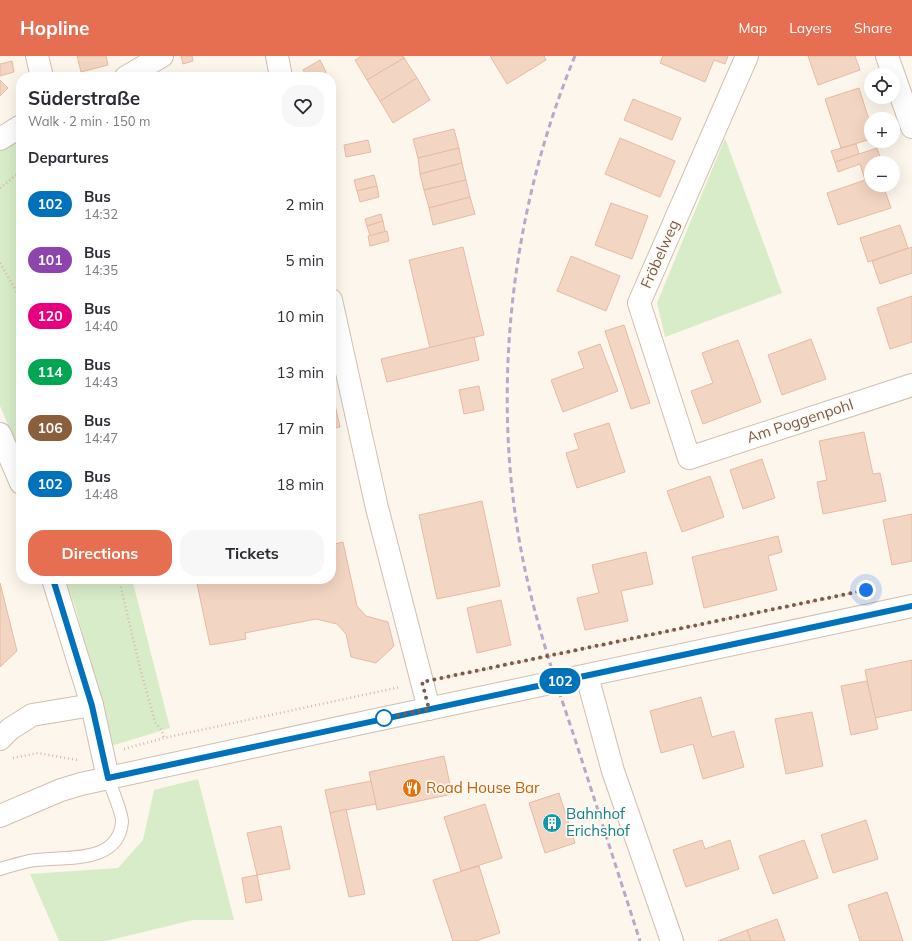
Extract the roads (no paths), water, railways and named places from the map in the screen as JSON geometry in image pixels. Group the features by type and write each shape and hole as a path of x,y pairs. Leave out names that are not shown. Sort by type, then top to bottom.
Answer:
{"street":[{"path":"37,56 41,72"},
{"path":"135,72 162,56"},
{"path":"277,56 280,72"},
{"name":"Fröbelweg","path":"688,458 639,303 747,56"},
{"path":"887,56 912,127"},
{"path":"0,139 16,129"},
{"path":"336,323 377,508 429,709"},
{"name":"Am Poggenpohl","path":"688,458 912,385"},
{"path":"1,437 16,472"},
{"path":"55,584 92,706 108,778"},
{"path":"0,816 61,790 108,778 912,606"},
{"path":"587,676 613,771 672,941"},
{"path":"0,739 10,729 32,715 92,706"}],"lane":[{"path":"0,869 30,860 75,858 96,854 115,841 122,821 108,778"}],"railway":[{"path":"575,56 553,115 535,176 522,238 512,302 508,366 508,430 512,493 522,555 538,624 640,941"}],"place":[{"name":"Road House Bar","path":"412,788"},
{"name":"Bahnhof Erichshof","path":"552,823"}]}
